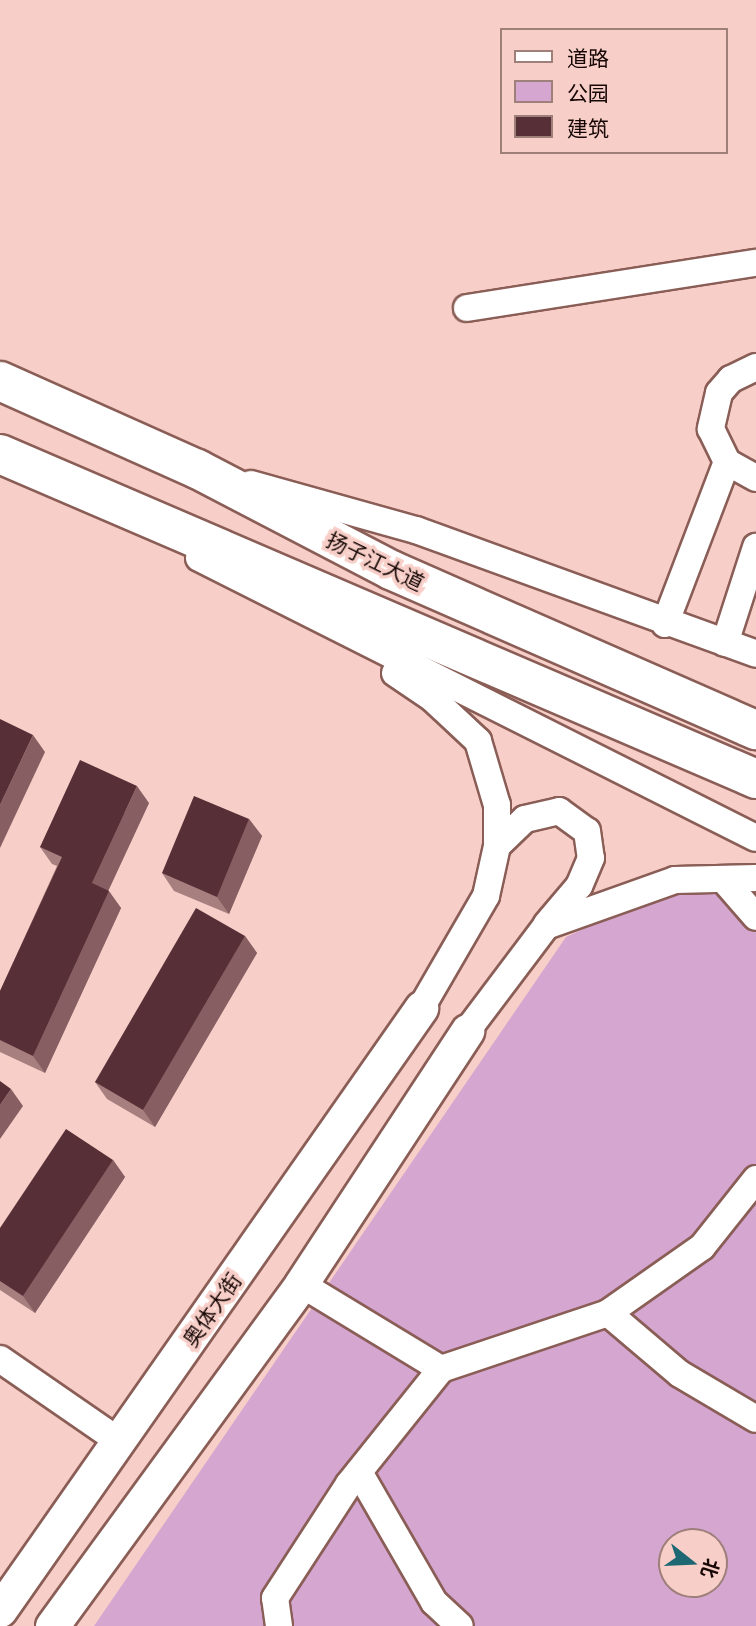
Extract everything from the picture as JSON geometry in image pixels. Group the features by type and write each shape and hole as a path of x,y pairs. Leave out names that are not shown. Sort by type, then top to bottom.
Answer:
{"highway":[{"name":"扬子江大道","path":"0,381 197,469 391,570 756,730"},
{"path":"0,457 756,779"}],"main road":[{"name":"奥体大街","path":"0,1610 421,1008"},
{"path":"52,1626 301,1284 467,1031"}],"street":[{"path":"467,308 756,263"},
{"path":"756,367 731,379 712,410 716,447 727,462 756,478"},
{"path":"0,457 756,838"},
{"path":"665,624 727,462"},
{"path":"197,469 416,530 665,624 756,654"},
{"path":"725,643 756,547"},
{"path":"295,606 432,698 478,741 497,805 497,846 486,896 421,1008"},
{"path":"467,1031 579,886 591,858 587,831 559,811 525,818 497,846"},
{"path":"546,926 675,880 756,878"},
{"path":"723,879 756,917"},
{"path":"279,1626 275,1598 359,1472 441,1369 608,1313 702,1247 756,1179"},
{"path":"301,1284 441,1369"},
{"path":"608,1313 680,1374 756,1419"},
{"path":"0,1359 119,1441"},
{"path":"359,1472 433,1614 460,1626"}],"green space":[{"path":"691,891 756,892 756,1626 94,1626 566,937 629,908"}],"building":[{"path":"0,719 33,735 0,805"},
{"path":"80,760 137,786 92,883 109,891 33,1056 0,1040 0,991 62,857 40,847"},
{"path":"194,796 249,819 217,897 162,873"},
{"path":"196,908 245,936 143,1110 95,1082"},
{"path":"0,1081 11,1089 0,1105"},
{"path":"66,1129 113,1160 23,1296 0,1281 0,1228"}]}
